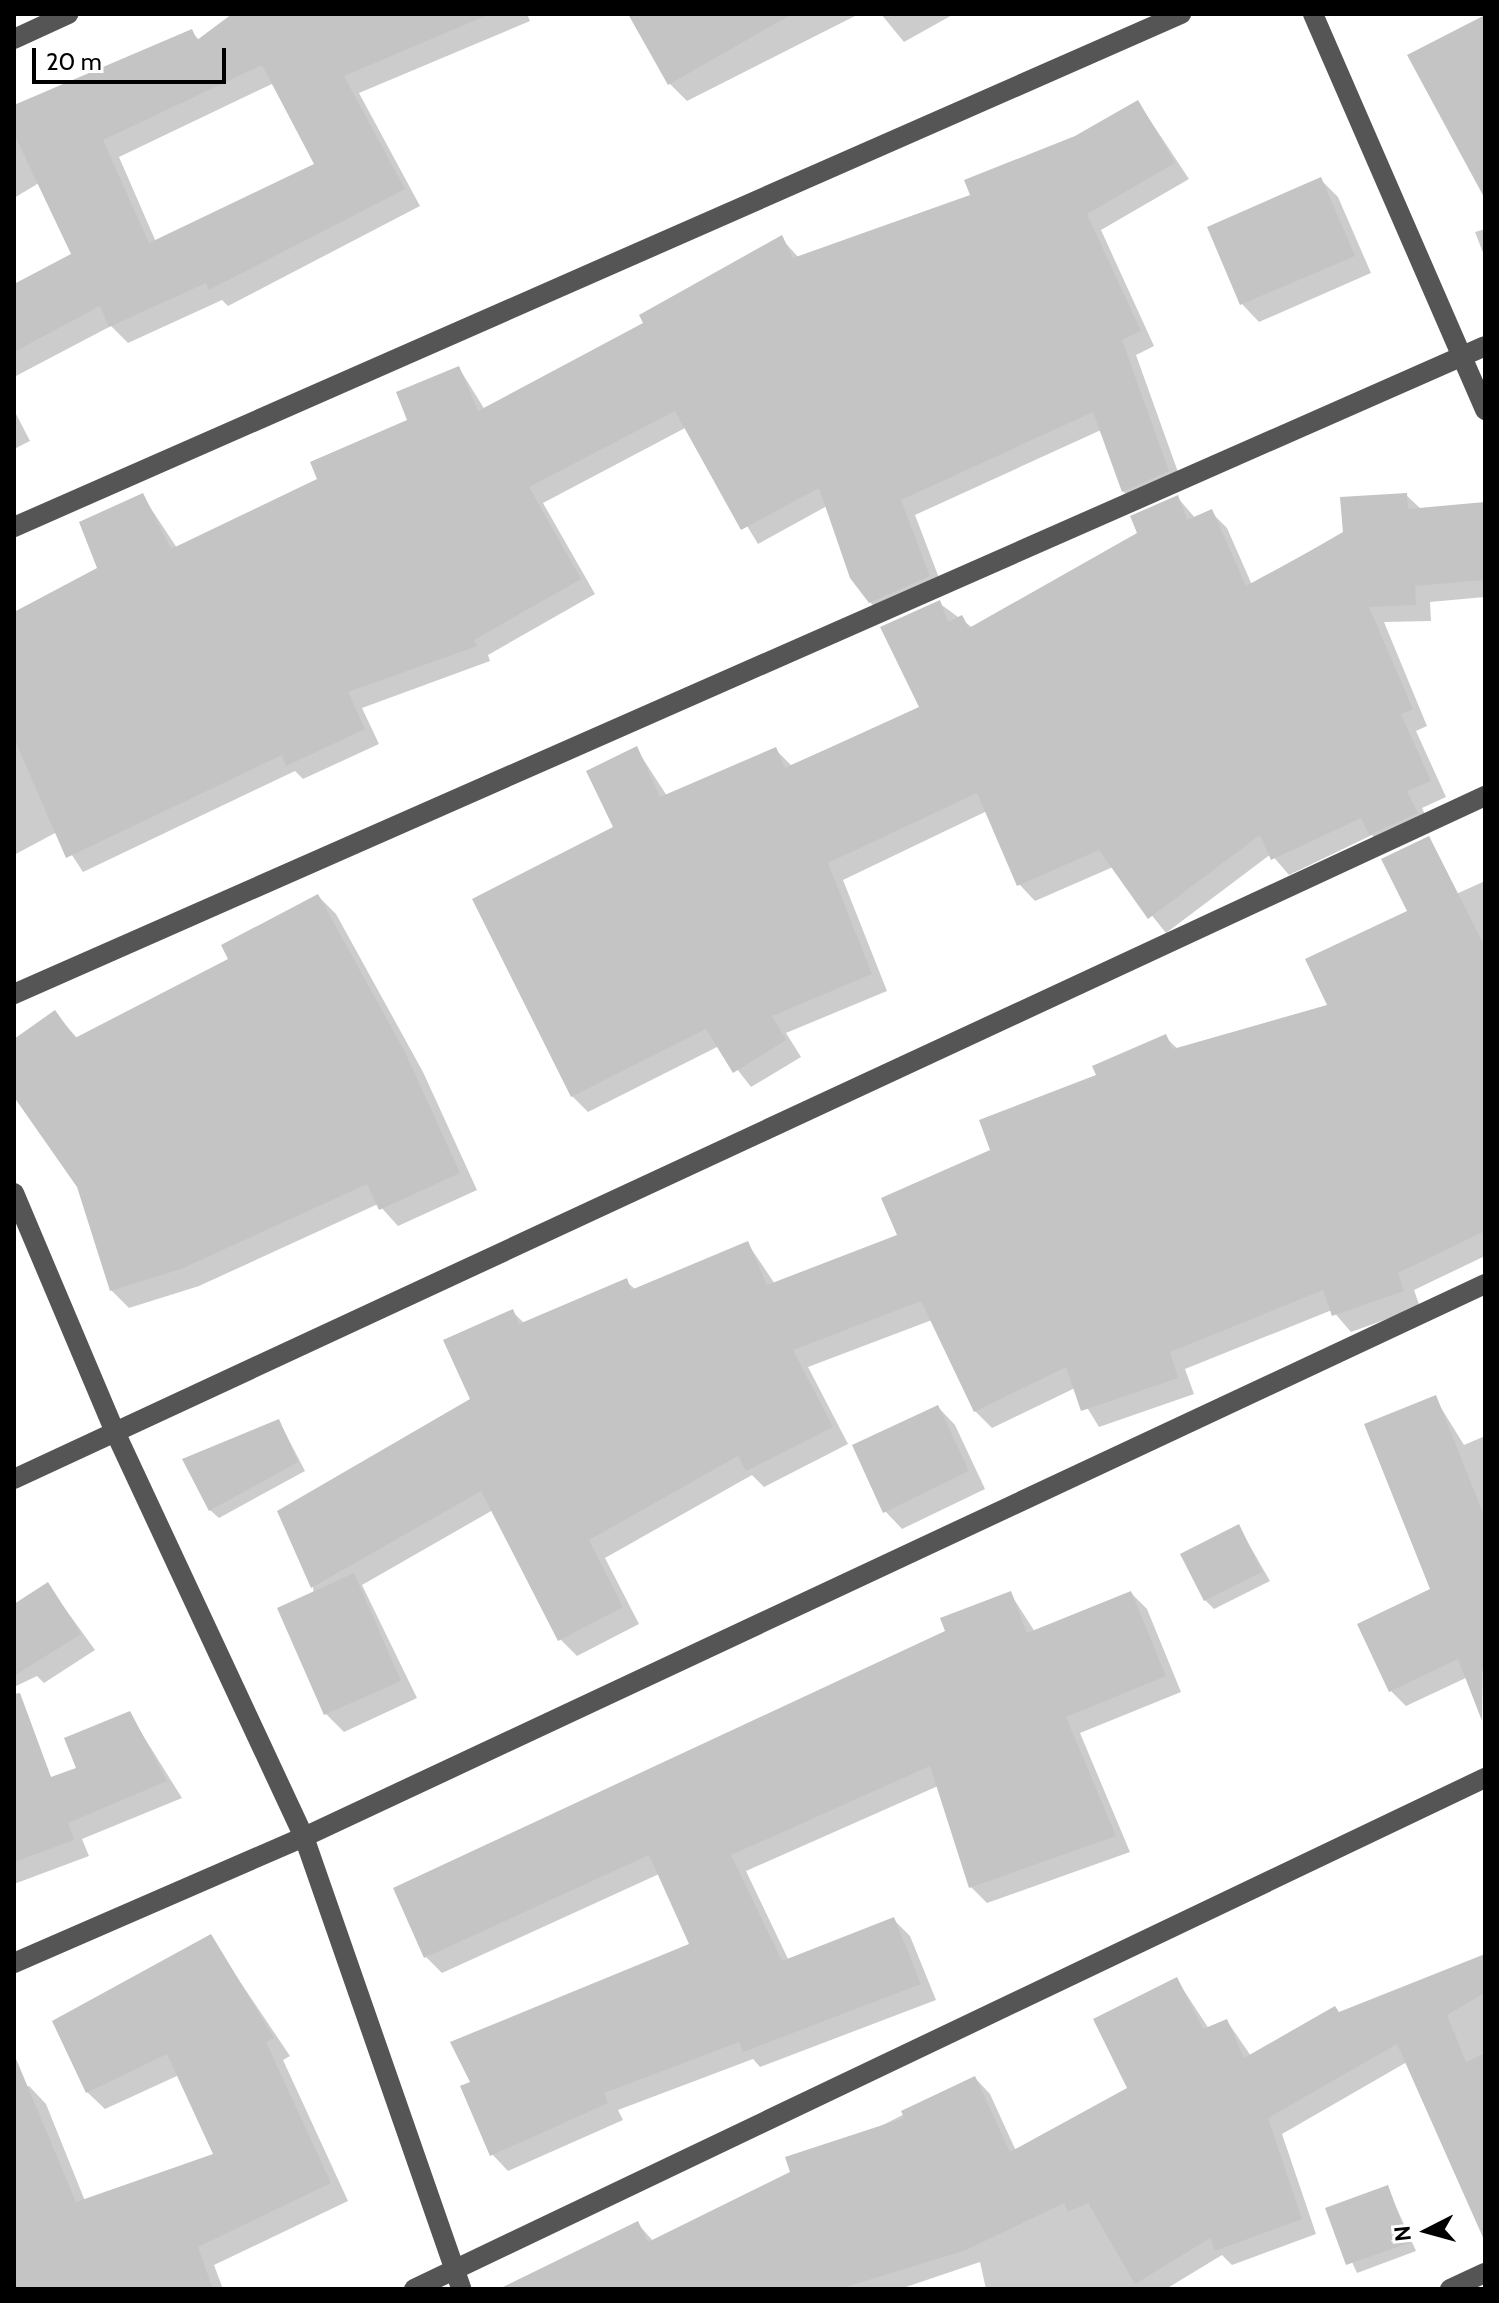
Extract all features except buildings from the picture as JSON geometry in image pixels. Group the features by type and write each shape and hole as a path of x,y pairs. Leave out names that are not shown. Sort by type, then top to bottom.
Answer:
{"street":[{"path":"14,39 68,14"},
{"path":"14,527 1181,14"},
{"path":"1313,14 1485,410"},
{"path":"14,994 1485,346"},
{"path":"14,1479 1485,796"},
{"path":"14,1193 116,1434 304,1837 457,2280"},
{"path":"14,1963 304,1837 1485,1284"},
{"path":"414,2289 457,2280 1485,1778"},
{"path":"1450,2289 1485,2273"}]}
